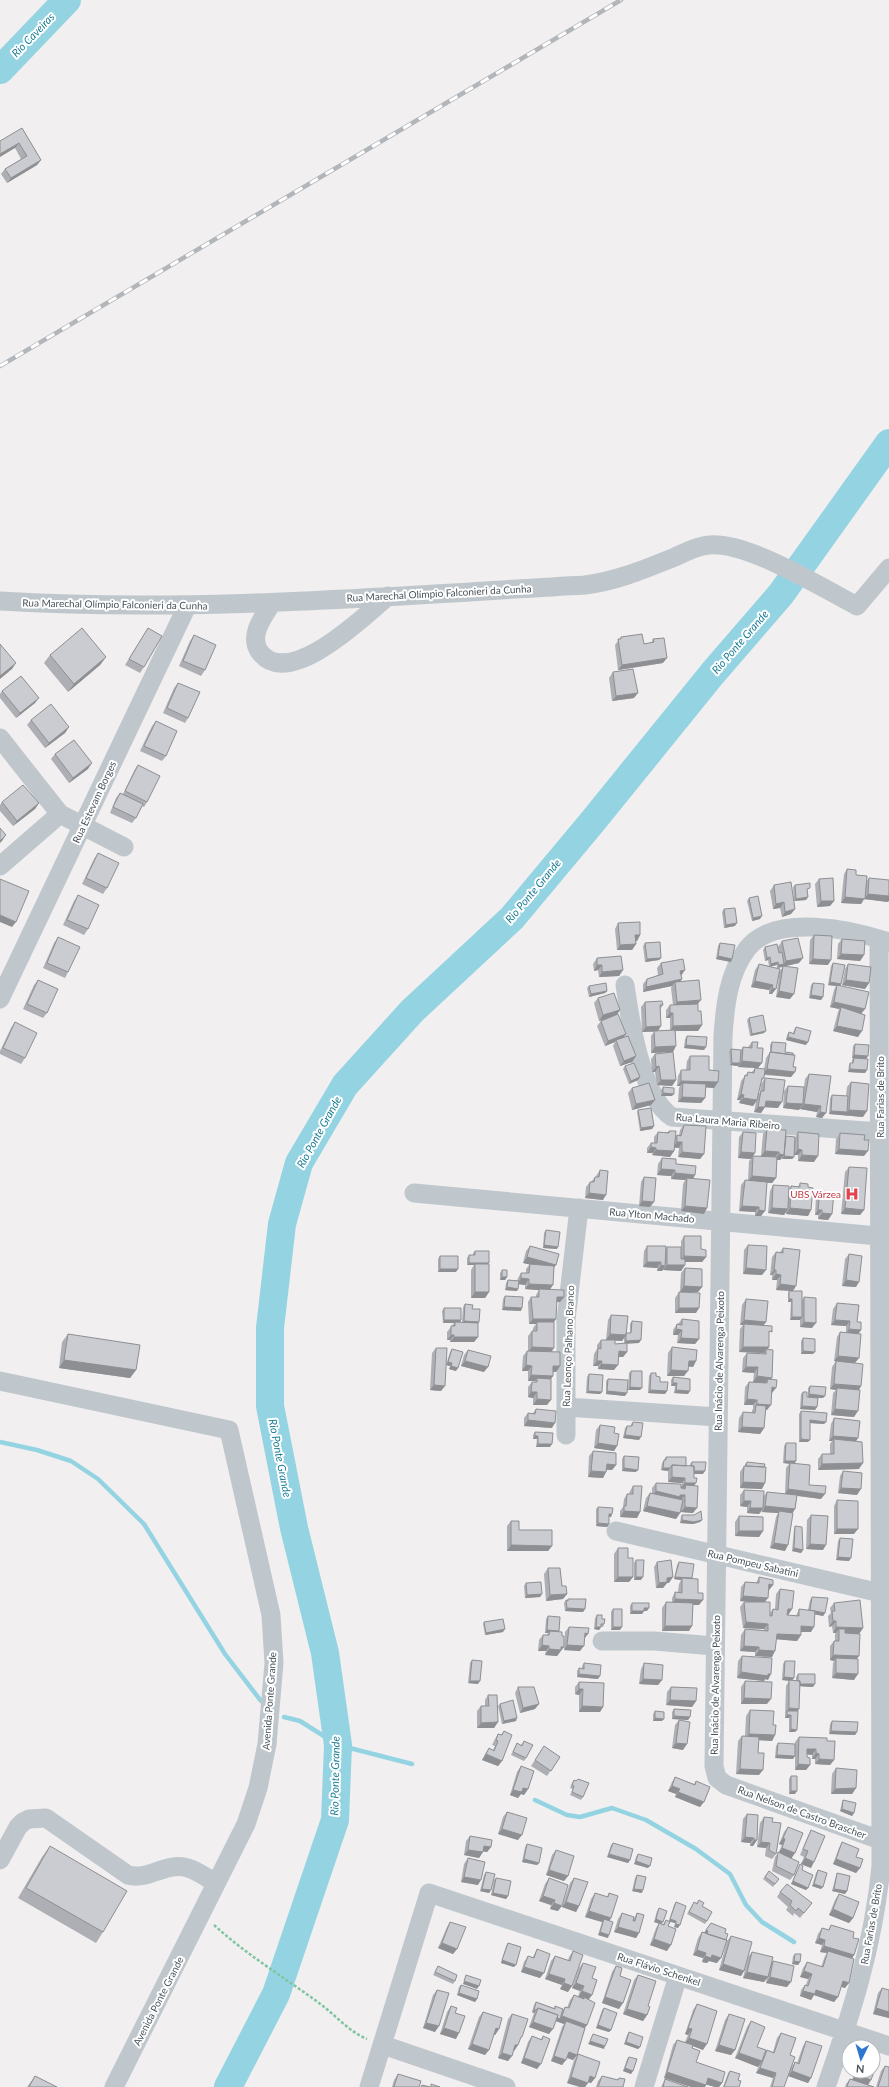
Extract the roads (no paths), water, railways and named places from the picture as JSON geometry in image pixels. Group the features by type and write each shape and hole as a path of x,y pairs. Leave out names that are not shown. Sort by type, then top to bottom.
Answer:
{"street":[{"name":"Rua Marechal Olímpio Falconieri da Cunha","path":"0,601 187,606 272,604 605,583 625,577 704,546 722,544 760,555 857,606 889,568"},
{"path":"272,604 260,622 255,635 257,647 262,655 272,662 285,663 304,658 326,646 388,596"},
{"name":"Rua Estevam Borges","path":"0,999 187,606"},
{"path":"0,738 60,814 124,847"},
{"path":"0,866 60,814"},
{"name":"Rua Inácio de Alvarenga Peixoto","path":"716,1778 714,1766 716,1554 720,1222 725,1006 730,983 741,957 748,947 769,933 802,927 844,929 884,941"},
{"name":"Rua Farias de Brito","path":"826,2087 846,2031 861,1981 874,1923 885,1842 884,1237 880,1132 884,941"},
{"name":"Rua Laura Maria Ribeiro","path":"625,985 638,1054 656,1101 664,1112 672,1117 880,1132"},
{"name":"Rua Ylton Machado","path":"414,1193 884,1237"},
{"name":"Rua Leonço Palhano Branco","path":"566,1435 566,1320 579,1208"},
{"name":"Avenida Ponte Grande","path":"0,1381 229,1430 271,1615 274,1663 267,1744 258,1788 246,1824 114,2087"},
{"path":"566,1406 718,1417"},
{"name":"Rua Pompeu Sabatini","path":"616,1532 885,1594"},
{"path":"602,1641 654,1641 715,1646"},
{"name":"Rua Nelson de Castro Brascher","path":"716,1778 726,1785 885,1842"},
{"path":"0,1860 18,1827 23,1822 29,1819 46,1818 128,1875 137,1878 170,1867 188,1868 216,1883"},
{"name":"Rua Flávio Schenkel","path":"383,2045 429,1893 889,2046"},
{"path":"644,2087 678,1976"},
{"path":"369,2087 383,2045 506,2087"}],"waterway":[{"name":"Rio Caveiras","path":"0,70 67,0"},
{"name":"Rio Ponte Grande","path":"228,2087 276,1994 335,1820 338,1745 325,1653 294,1528 270,1406 270,1328 282,1224 299,1163 345,1085 412,1011 512,918 712,674 781,594 889,443"},
{"path":"0,1442 37,1450 71,1461 98,1479 144,1524 225,1654 261,1701"},
{"path":"284,1717 300,1721 338,1745 412,1764"},
{"path":"535,1800 567,1815 580,1817 612,1808 646,1820 696,1849 730,1874 746,1905 762,1922 794,1942"}],"railway":[{"path":"0,366 621,0"}],"place":[{"name":"UBS Várzea","path":"852,1194"}]}
